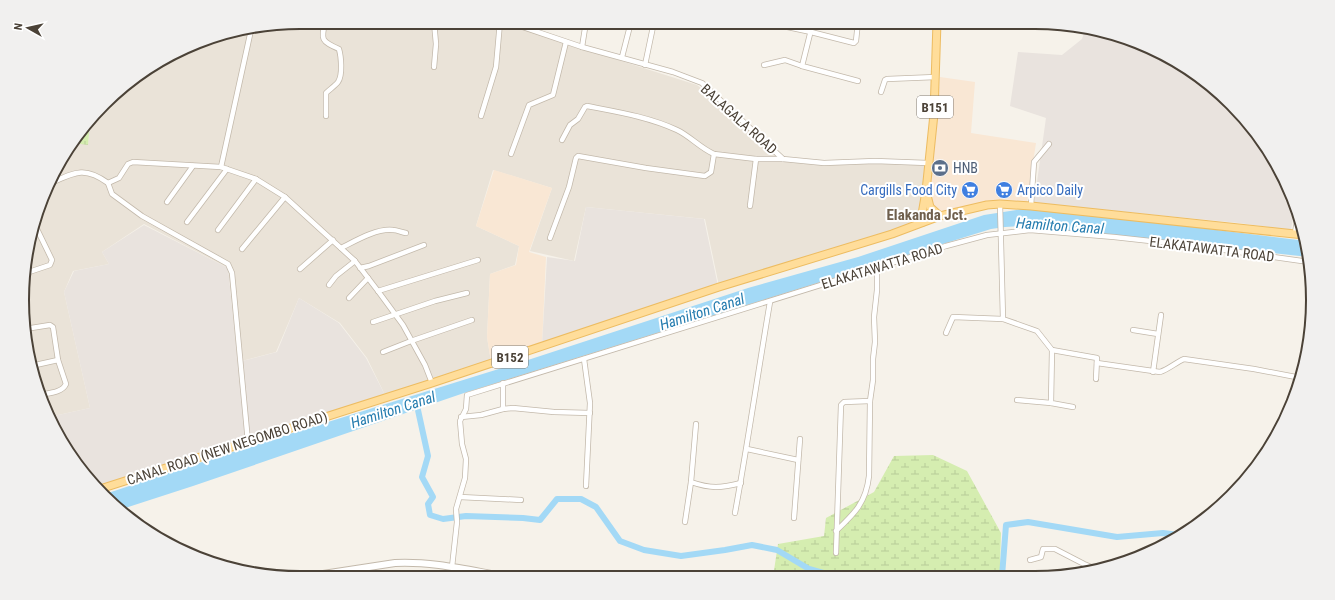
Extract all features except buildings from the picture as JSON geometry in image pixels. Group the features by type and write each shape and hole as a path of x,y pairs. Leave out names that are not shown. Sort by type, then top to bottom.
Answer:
{"main road":[{"name":"B151","path":"923,222 922,214 926,191 934,114 937,29"},
{"name":"B151","path":"926,191 930,207 940,216"},
{"name":"CANAL ROAD (NEW NEGOMBO ROAD)","path":"104,488 432,383 719,288 892,234 940,216 987,205 1000,208 1032,206 1298,234"}],"street":[{"path":"324,29 322,37 324,42 339,49 341,54 340,80 326,93 326,116"},
{"path":"434,67 436,44 435,29"},
{"path":"481,116 496,67 499,29"},
{"name":"BALAGALA ROAD","path":"531,29 566,42 673,72 702,83 783,159 824,163 875,161 928,163"},
{"path":"582,47 585,29"},
{"path":"622,58 629,29"},
{"path":"645,65 653,29"},
{"path":"797,29 854,43 856,41 857,29"},
{"path":"802,66 812,29"},
{"path":"221,167 250,33"},
{"path":"511,154 529,105 553,95 566,42"},
{"path":"764,65 785,60 858,81"},
{"path":"881,92 885,80 887,79 936,77"},
{"path":"562,140 570,125 578,119 587,106 652,120 679,131 707,151 714,154 756,159 783,159"},
{"path":"1032,206 1034,162 1049,144"},
{"path":"550,238 569,187 576,158 578,156 646,168 705,176 711,172 714,154"},
{"path":"750,206 756,159"},
{"path":"108,183 118,178 128,164 133,162 221,167 256,179 285,197 355,262 403,325 425,365 432,383"},
{"path":"167,202 193,166"},
{"path":"187,222 227,169"},
{"path":"57,180 70,174 87,172 97,175 108,183 112,194 142,216 228,264 232,273 248,442"},
{"path":"218,230 256,179"},
{"path":"242,249 285,197"},
{"path":"1000,208 1003,319"},
{"path":"1295,234 1296,227"},
{"path":"341,248 367,236 392,229 406,233"},
{"name":"ELAKATAWATTA ROAD","path":"461,417 466,409 467,395 946,246 1001,232 1030,230 1114,237 1303,261"},
{"path":"31,272 50,266 52,260 38,231"},
{"path":"300,269 332,240"},
{"path":"360,268 424,245"},
{"path":"378,291 478,260"},
{"path":"328,285 336,276 355,262"},
{"path":"836,531 854,514 868,489 870,476 870,401 873,380 875,342 874,317 877,290 877,268"},
{"path":"349,298 368,278"},
{"path":"373,322 435,301 467,293"},
{"path":"735,513 770,302"},
{"path":"1152,372 1160,315"},
{"path":"946,333 953,317 1003,319 1037,331 1052,350 1051,404"},
{"path":"383,352 472,320"},
{"path":"31,328 50,325 54,327 58,360 66,384 64,388 59,391 46,394"},
{"path":"1133,330 1158,334"},
{"path":"1052,350 1097,358 1096,379"},
{"path":"584,359 590,403 586,486"},
{"path":"1097,363 1160,372 1167,369 1175,362 1184,359 1254,369 1295,377"},
{"path":"37,365 58,360"},
{"path":"503,383 503,409"},
{"path":"1017,400 1073,407"},
{"path":"836,553 841,405 844,402 870,401"},
{"path":"456,571 456,509 465,478 466,459 460,426 461,417 482,415 503,409 513,408 554,412 590,413"},
{"path":"684,522 692,482 696,424"},
{"path":"794,518 800,439"},
{"path":"746,449 798,460"},
{"path":"692,482 705,487 725,487 740,483"},
{"path":"460,497 521,500"},
{"path":"1030,560 1041,556 1043,549 1055,549 1089,566"},
{"path":"343,571 406,562 473,571"}],"shaded area":[{"path":"300,29 521,29 697,85 723,106 782,160 927,165 922,222 719,286 705,219 586,207 574,261 530,251 552,188 493,170 476,226 519,246 515,265 490,274 487,337 491,362 385,395 367,358 340,323 299,298 276,352 238,362 228,268 144,224 102,252 109,264 73,271 64,292 90,408 55,416 43,387 31,335 29,300 31,265 43,213 57,180 65,164 79,143 88,144 89,129 96,121 121,96 135,85 164,65 180,57 213,43 230,38 265,31"},
{"path":"1084,33 1088,34 1122,43 1139,50 1170,65 1214,96 1239,121 1270,165 1292,213 1293,217 1291,230 1239,223 1034,203 1046,118 1010,106 1018,52 1062,55 1082,39"},
{"path":"940,77 975,82 971,133 1036,143 1027,202 987,202 941,212 932,203 930,191 938,114"},
{"path":"494,170 552,188 529,252 546,257 542,345 491,362 487,337 490,274 516,265 519,246 476,226"},
{"path":"586,207 704,219 718,286 542,345 547,257 575,261"},
{"path":"144,225 228,268 238,362 277,352 299,298 339,323 366,358 385,395 101,485 75,451 65,436 55,416 90,408 64,292 74,271 109,264 102,252"}],"green space":[{"path":"89,129 88,145 79,144"},
{"path":"933,455 967,471 1001,533 1000,565 1002,571 774,571 778,544 824,536 826,518 874,492 894,456"}],"water":[{"name":"Hamilton Canal","path":"1022,209 1080,213 1299,240 1303,256 1020,226 991,229 464,393 126,508 109,493 257,444 531,359 748,288 858,257 984,215"}],"waterway":[{"name":"Hamilton Canal","path":"416,401 428,456 422,477 433,497 428,504 430,515 443,519 466,516 540,520 557,499 581,499 596,507 620,541 644,550 681,556 752,545 777,550 809,569 816,571"},
{"path":"1002,571 1006,525 1028,522 1117,537 1163,533 1172,534"}],"place":[{"name":"HNB","path":"940,168"},
{"name":"Cargills Food City","path":"970,190"},
{"name":"Arpico Daily","path":"1004,190"}],"district":[{"name":"Elakanda Jct.","path":"927,215"}]}
